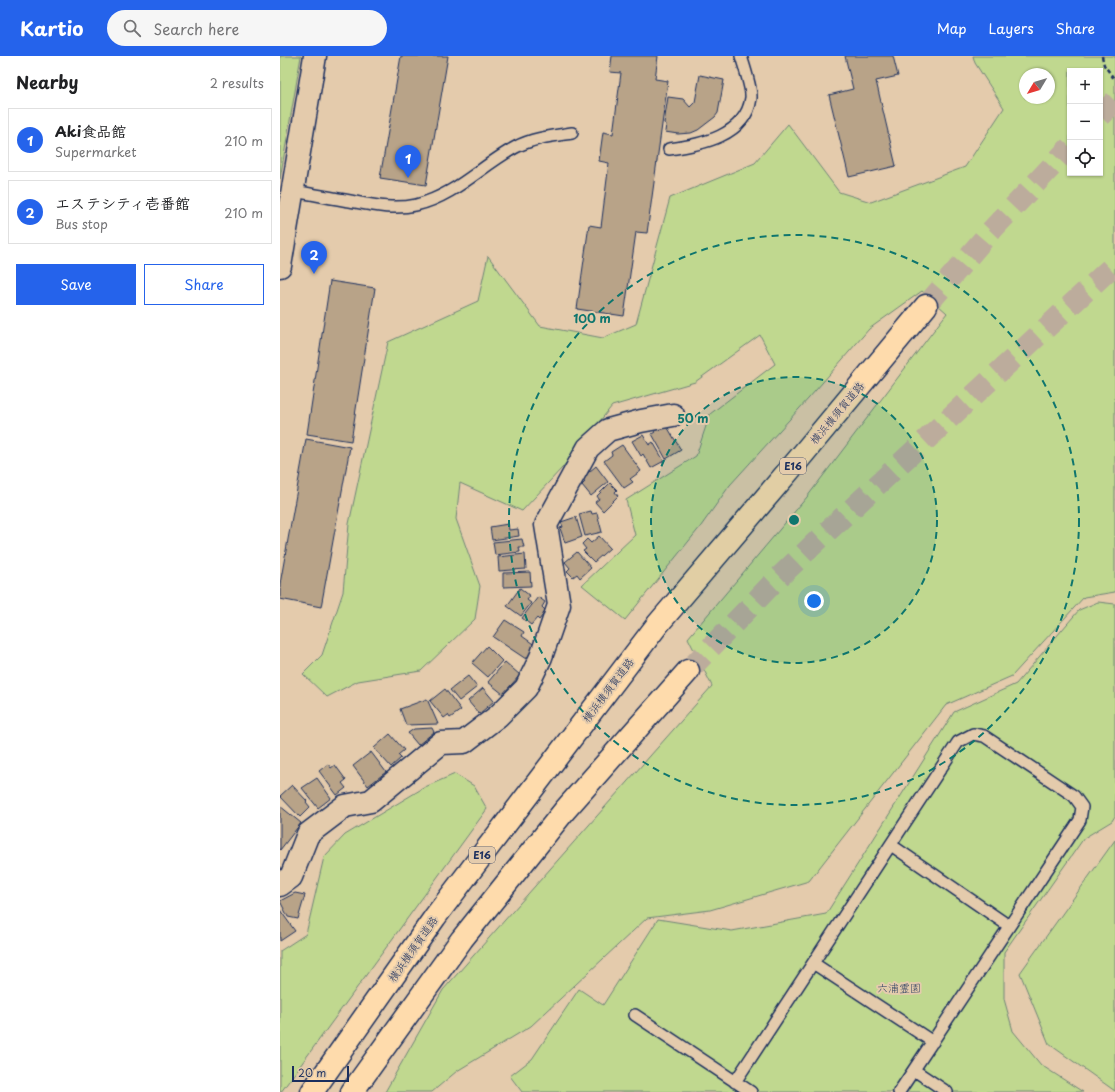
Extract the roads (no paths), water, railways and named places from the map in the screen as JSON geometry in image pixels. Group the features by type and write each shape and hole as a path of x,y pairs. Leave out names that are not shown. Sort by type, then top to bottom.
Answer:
{"highway":[{"name":"横浜横須賀道路","path":"312,1092 435,917 658,624 798,460 926,306"},
{"path":"352,1092 462,939 565,810 688,671"}],"street":[{"path":"280,266 315,56"},
{"path":"280,885 291,877 308,834 345,806 371,801 440,743 464,742 498,716 526,688 541,657 559,605 546,525 588,448 608,430 673,415"}],"lane":[{"path":"669,149 698,145 717,138 737,125 747,112 751,96 741,56"},
{"path":"293,191 394,208 415,205 431,201 447,193 515,147 556,135 572,134"},
{"path":"736,1082 958,742 973,734 984,736 1074,796 1082,807 1080,820 899,1092"},
{"path":"890,845 1009,926"},
{"path":"813,963 932,1042"},
{"path":"635,1015 751,1092"},
{"path":"914,1070 947,1092"}],"tunnel":[{"path":"1103,113 1115,101"},
{"path":"926,306 988,234 1067,150"},
{"path":"688,671 771,585 815,543 1115,264"}],"place":[{"name":"Aki食品館","path":"408,178"},
{"name":"エステシティ壱番館","path":"314,274"}],"park label":[{"name":"六浦霊園","path":"899,988"}]}
